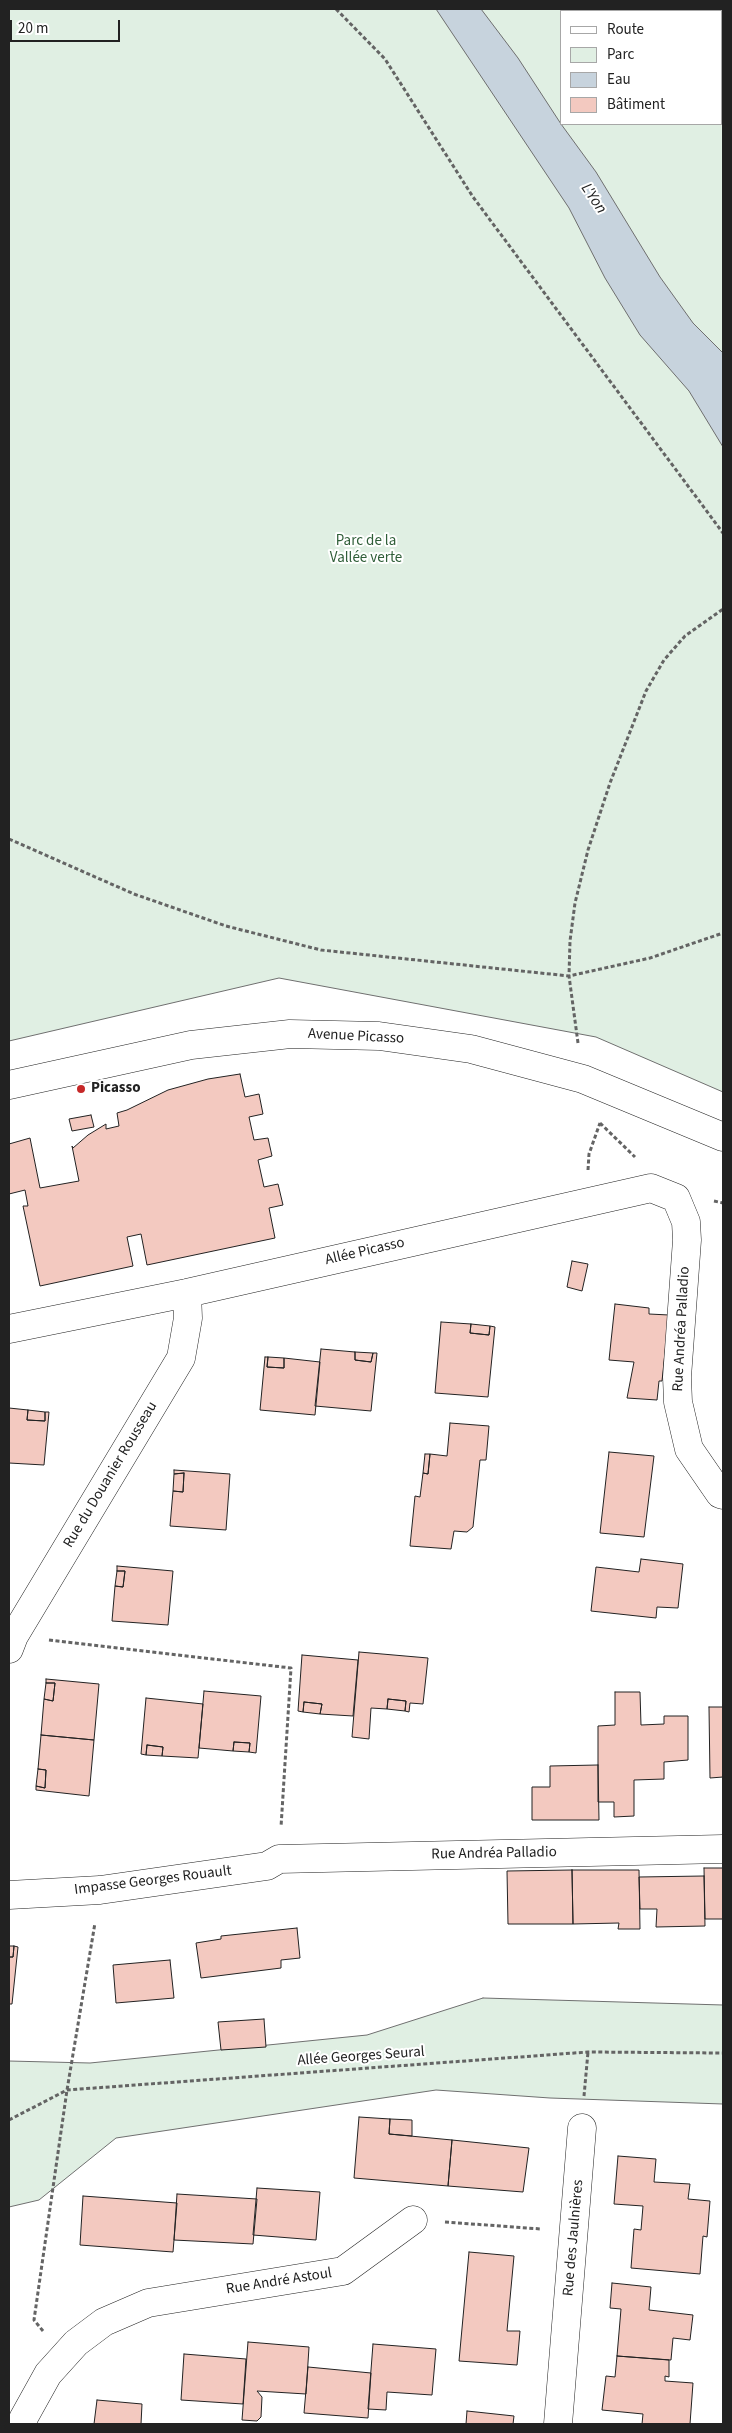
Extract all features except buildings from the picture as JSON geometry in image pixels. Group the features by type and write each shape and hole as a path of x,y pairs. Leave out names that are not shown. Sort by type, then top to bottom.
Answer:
{"street":[{"name":"Avenue Picasso","path":"9,1085 191,1045 290,1034 379,1036 471,1049 583,1079 723,1137"},
{"name":"Allée Picasso","path":"9,1329 187,1293 651,1188"},
{"name":"Rue Andréa Palladio","path":"651,1188 676,1198 686,1222 687,1240 678,1402 689,1449 720,1494 723,1495"},
{"name":"Rue du Douanier Rousseau","path":"11,1642 181,1358 188,1318 187,1293"},
{"name":"Rue Andréa Palladio","path":"273,1863 723,1849"},
{"name":"Impasse Georges Rouault","path":"9,1894 100,1890 273,1863"},
{"name":"Rue des Jaulnières","path":"558,2424 582,2128"},
{"name":"Rue André Astoul","path":"23,2424 23,2419 48,2374 76,2343 104,2322 148,2303 342,2271 414,2220"}],"path":[{"path":"336,9 385,59 473,197 723,532"},
{"path":"583,1079 569,976 575,903 588,850 610,783 646,691 664,660 685,636 723,610"},
{"path":"9,839 134,894 226,926 321,950 569,976 650,958 723,933"},
{"path":"585,1202 590,1154 610,1091"},
{"path":"600,1123 644,1166 651,1188"},
{"path":"11,1642 292,1668 273,1863"},
{"path":"65,2356 34,2320 67,2090 100,1890"},
{"path":"582,2128 588,2052"},
{"name":"Allée Georges Seural","path":"9,2120 67,2090 588,2052 723,2053"},
{"path":"414,2220 574,2231"}],"green space":[{"name":"Parc de la Vallée verte","path":"9,9 723,9 723,1092 596,1037 279,978 9,1041"},
{"path":"483,1998 723,2005 723,2104 550,2098 436,2090 116,2138 39,2200 9,2207 9,2061 90,2063 367,2035"}],"water":[{"name":"L'Yon","path":"436,9 481,9 518,58 560,125 596,172 660,277 693,323 723,353 723,447 689,391 640,335 605,278 569,208"}],"place":[{"name":"Picasso","path":"81,1089"}]}
